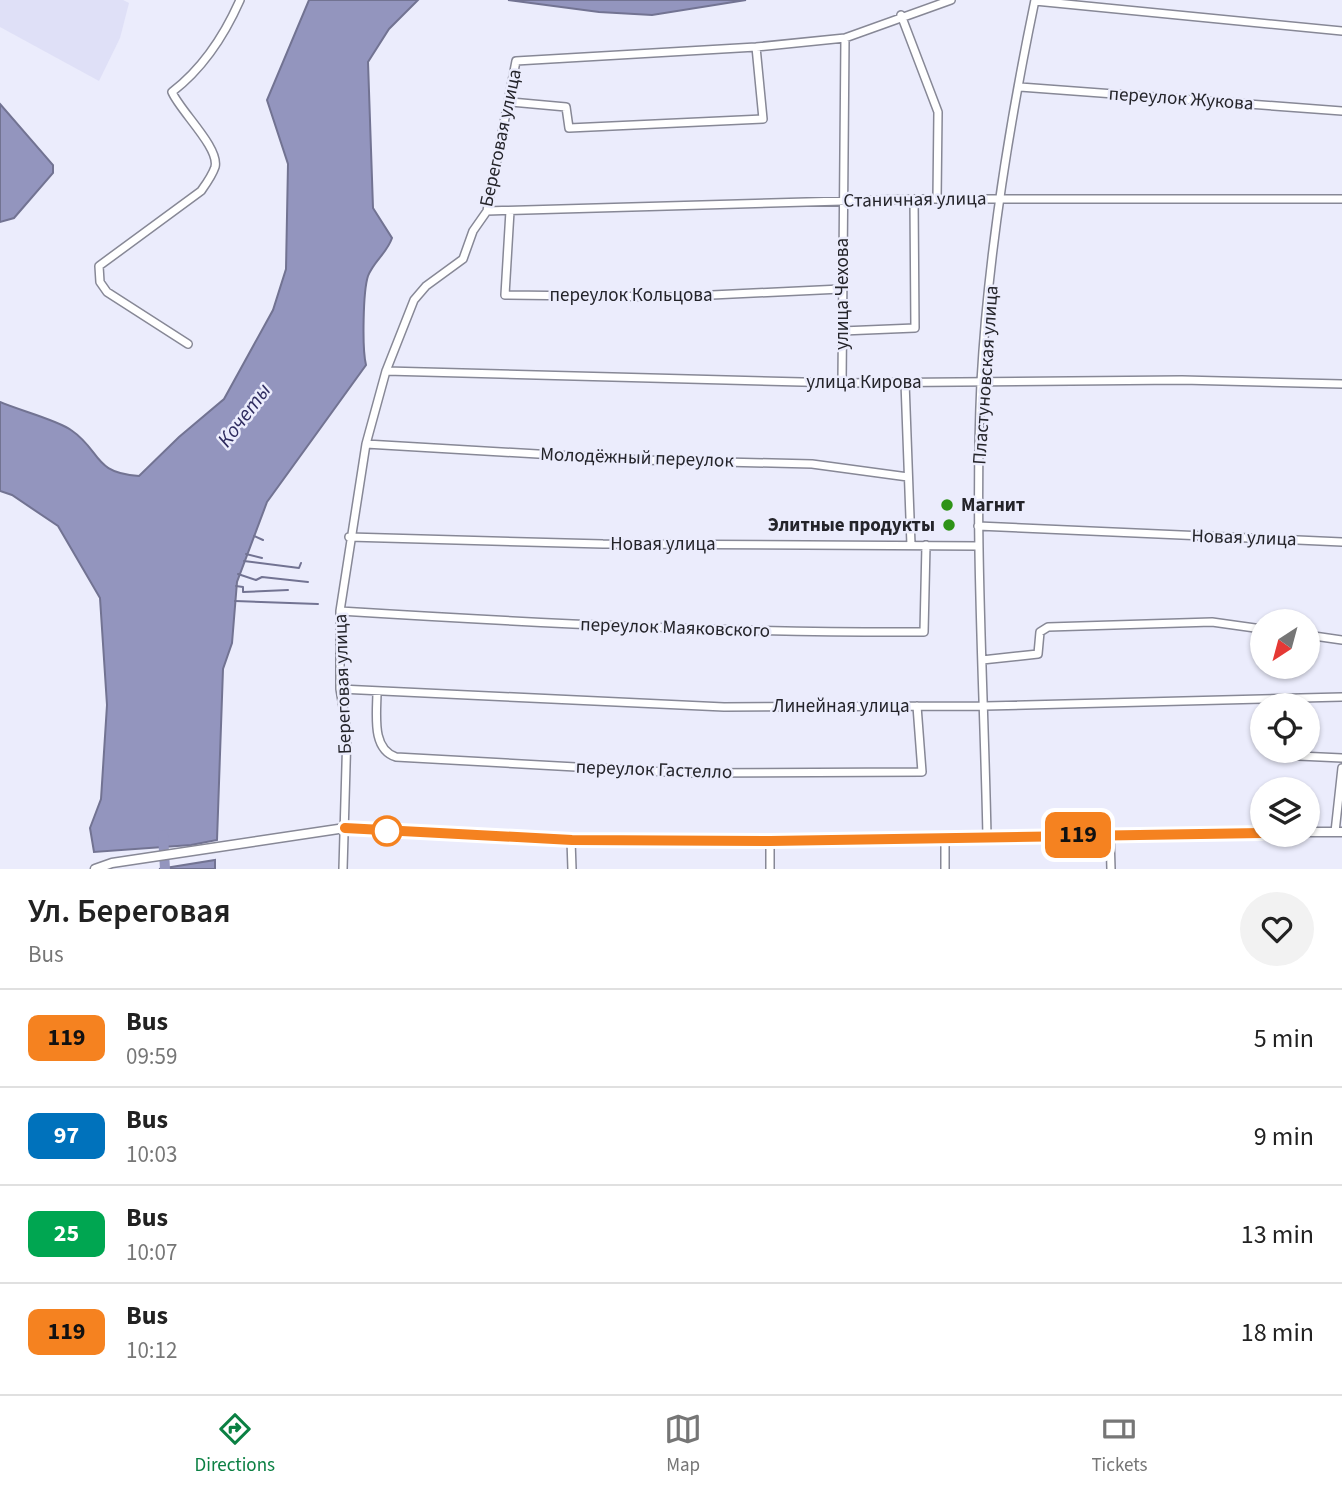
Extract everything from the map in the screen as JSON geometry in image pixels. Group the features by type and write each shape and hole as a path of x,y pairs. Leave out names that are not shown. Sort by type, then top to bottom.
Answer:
{"street":[{"path":"188,344 107,292 100,282 99,266 201,191 211,176 216,164 214,152 172,92 187,80 217,42 240,0"},
{"name":"Береговая улица","path":"343,869 346,731 340,689 340,611 349,537 366,444 386,371 414,300 426,286 463,259 473,231 487,211 511,102 516,61 756,47 845,38 901,15 951,0"},
{"path":"1035,1 1342,31"},
{"name":"Пластуновская улица","path":"987,837 978,546 981,381 1000,199 1035,1"},
{"path":"901,15 938,112 937,199"},
{"name":"улица Чехова","path":"842,383 841,201 845,38"},
{"path":"511,102 566,107 569,128 763,119 756,47"},
{"name":"переулок Жукова","path":"1020,87 1342,111"},
{"path":"842,331 915,328 914,199"},
{"name":"Станичная улица","path":"487,211 914,199 1342,199"},
{"name":"переулок Кольцова","path":"510,211 505,295 670,297 841,289"},
{"name":"улица Кирова","path":"386,371 842,383 1182,380 1342,384"},
{"path":"905,382 911,545"},
{"name":"Молодёжный переулок","path":"366,444 640,460 812,464 908,477"},
{"name":"Новая улица","path":"978,526 1342,542"},
{"name":"Новая улица","path":"349,537 603,544 978,546"},
{"name":"переулок Маяковского","path":"340,611 537,623 802,633 924,632 926,545"},
{"path":"982,660 1038,654 1040,632 1048,627 1212,622 1250,627"},
{"path":"1320,637 1342,640"},
{"name":"Линейная улица","path":"340,689 724,707 985,706 1342,697"},
{"name":"переулок Гастелло","path":"377,691 379,743 386,754 396,757 684,773 922,772 917,706"},
{"path":"1320,757 1342,758"},
{"path":"1320,832 1339,832 1342,768"},
{"path":"95,869 112,863 345,828 572,840 770,841 1250,833"},
{"path":"1110,835 1111,869"},
{"path":"945,838 945,869"},
{"path":"572,840 572,869"},
{"path":"770,841 770,869"}],"shaded area":[{"path":"0,0 123,0 129,3 120,38 99,81 0,27"}],"water":[{"path":"309,0 418,0 389,29 368,62 373,208 392,238 366,283 366,365 267,502 237,582 232,643 223,669 217,840 191,845 94,852 90,828 101,799 107,705 100,598 58,526 12,495 0,491 0,402 65,426 81,438 105,466 113,471 139,476 224,399 273,310 286,269 288,164 267,100"},
{"path":"508,0 746,0 652,15 599,12"},
{"path":"0,104 53,165 53,173 14,218 0,222"},
{"path":"215,860 215,869 159,869"}],"waterway":[{"path":"254,536 263,540"},
{"path":"246,554 262,558"},
{"path":"244,561 299,568 301,563"},
{"path":"238,574 256,580 262,577 308,582"},
{"path":"236,586 243,587 243,592 288,590"},
{"path":"235,601 318,604"},
{"name":"Кочеты","path":"163,835 165,869"}],"bus line":[{"name":"119","path":"345,828 572,840 770,841 1250,833"}],"place":[{"name":"Магнит","path":"947,505"},
{"name":"Элитные продукты","path":"949,525"}]}
